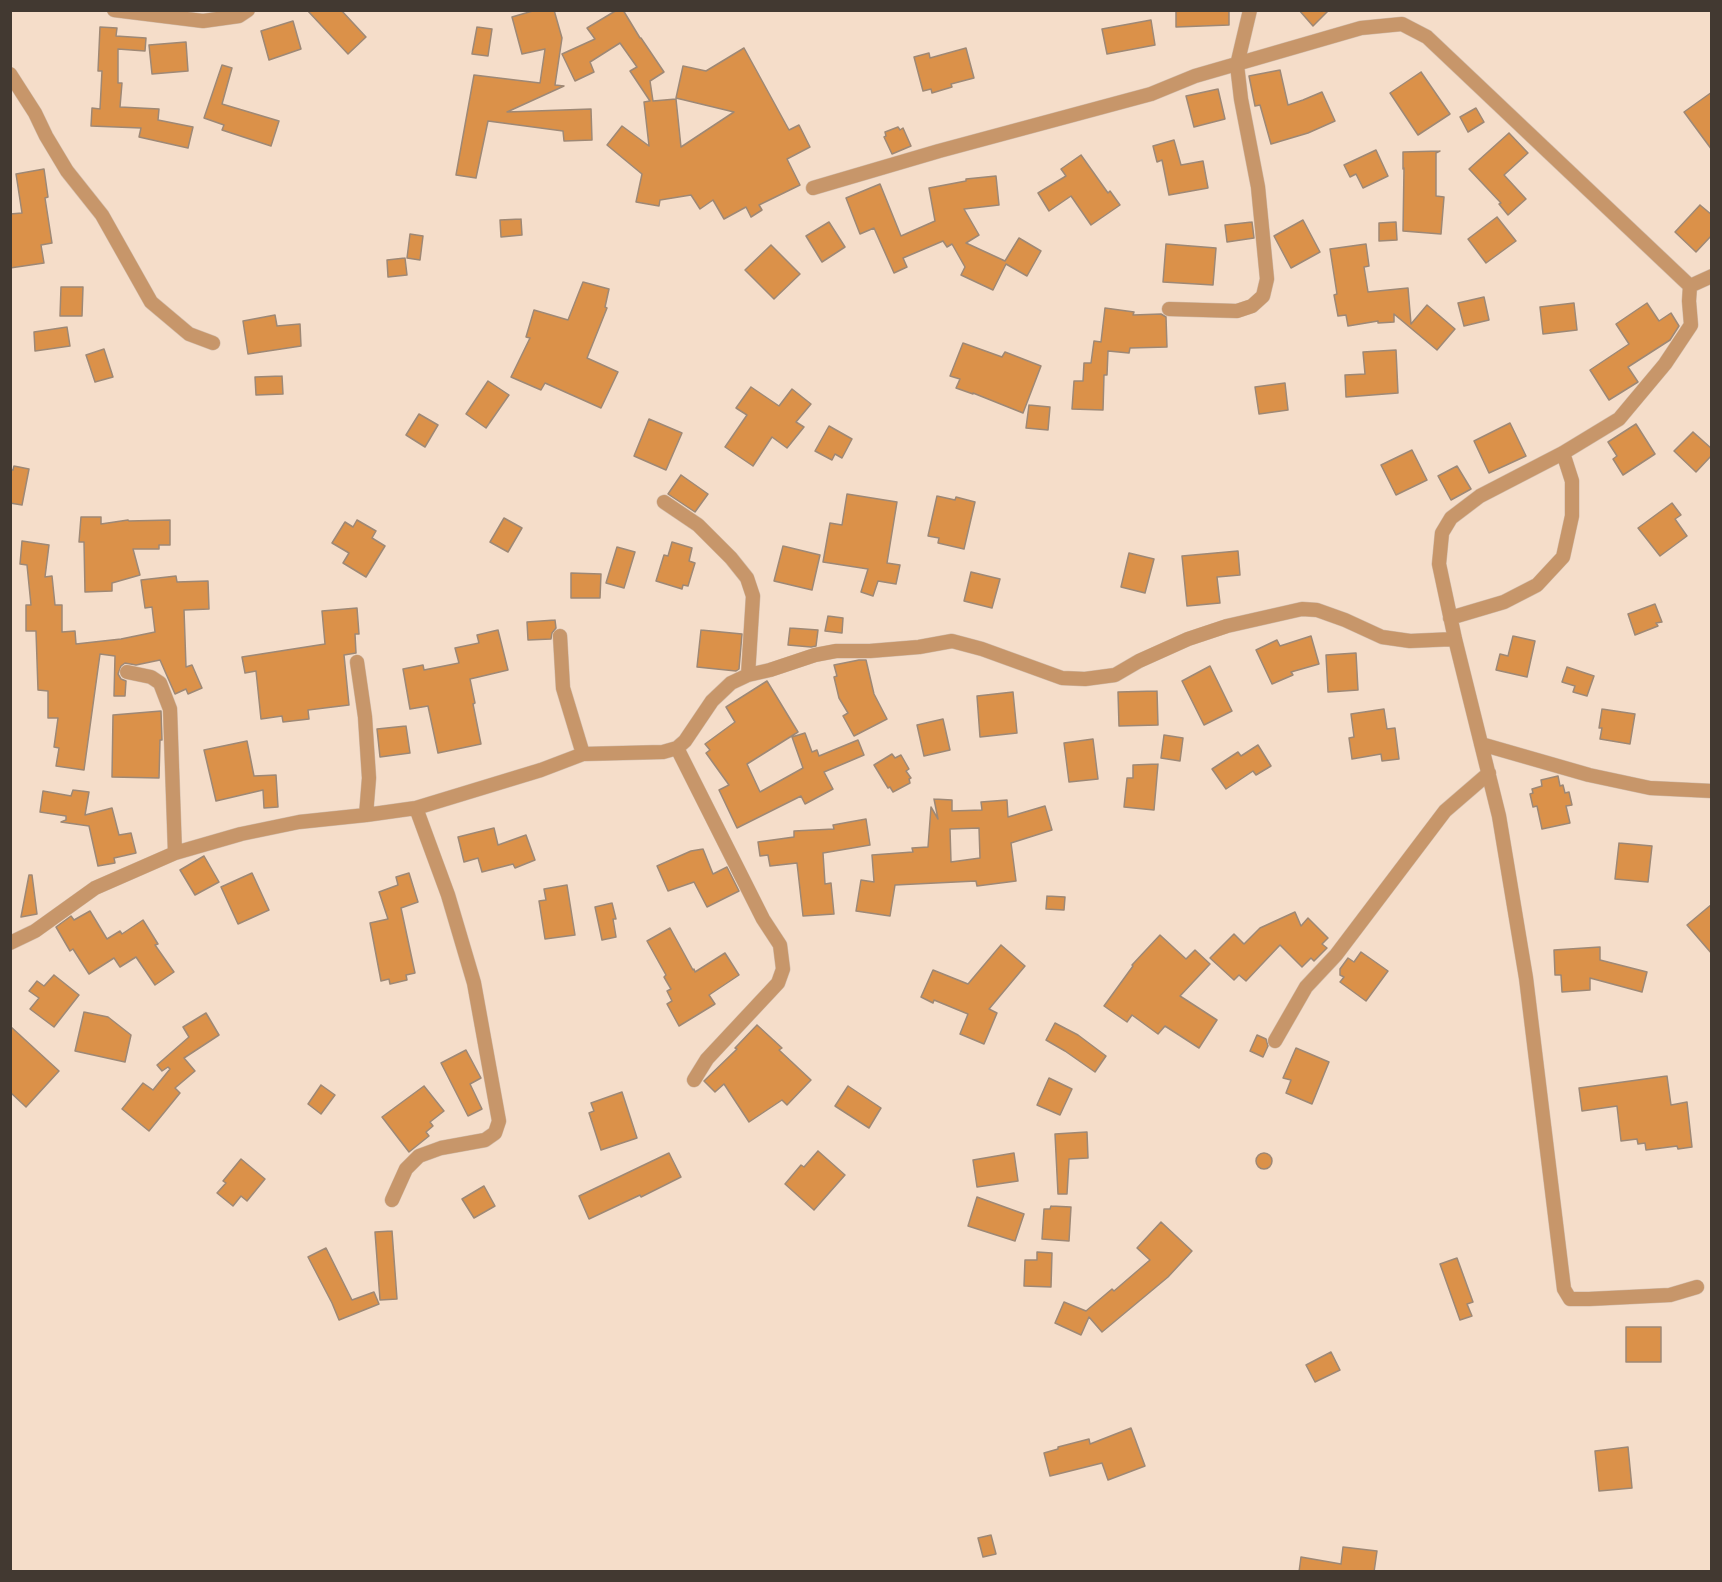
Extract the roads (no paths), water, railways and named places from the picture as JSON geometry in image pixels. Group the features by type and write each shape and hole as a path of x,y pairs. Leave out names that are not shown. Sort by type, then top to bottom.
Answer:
{"street":[{"path":"114,10 203,21 239,15 248,10"},
{"path":"1169,309 1237,311 1252,306 1263,296 1267,279 1258,187 1241,99 1237,64 1250,10"},
{"path":"813,188 939,151 1151,94 1195,76 1361,28 1402,24 1427,37 1690,286"},
{"path":"10,74 67,171 102,215 151,302 189,334 213,343"},
{"path":"1690,286 1712,276"},
{"path":"1690,286 1690,325 1665,364 1619,419 1563,453 1480,496 1451,518 1442,533 1439,564 1450,618 1499,816 1526,978 1564,1289 1570,1299 1580,1299 1670,1295 1697,1287"},
{"path":"1450,618 1504,602 1538,585 1563,557 1572,516 1572,481 1563,453"},
{"path":"664,502 698,525 731,558 747,578 753,596 748,675"},
{"path":"10,943 35,931 95,888 175,853 241,834 299,822 416,808 531,773 583,754 663,752 677,748 685,741 712,701 730,683 748,675 815,655 836,651 919,647 952,641 982,649 1062,678 1085,679 1115,675 1139,661 1188,639 1227,626 1302,609 1317,610 1382,637 1410,641 1455,639"},
{"path":"560,636 563,688 583,754"},
{"path":"357,662 368,758 366,815"},
{"path":"127,672 151,677 160,683 170,709 175,853"},
{"path":"1481,744 1589,775 1650,788 1712,791"},
{"path":"677,748 763,919 780,945 783,969 778,982 707,1059 694,1080"},
{"path":"1275,1041 1306,987 1336,955 1445,810 1489,773"},
{"path":"392,1200 406,1169 419,1156 441,1148 485,1140 495,1133 499,1121 474,983 448,895 416,808"}]}
